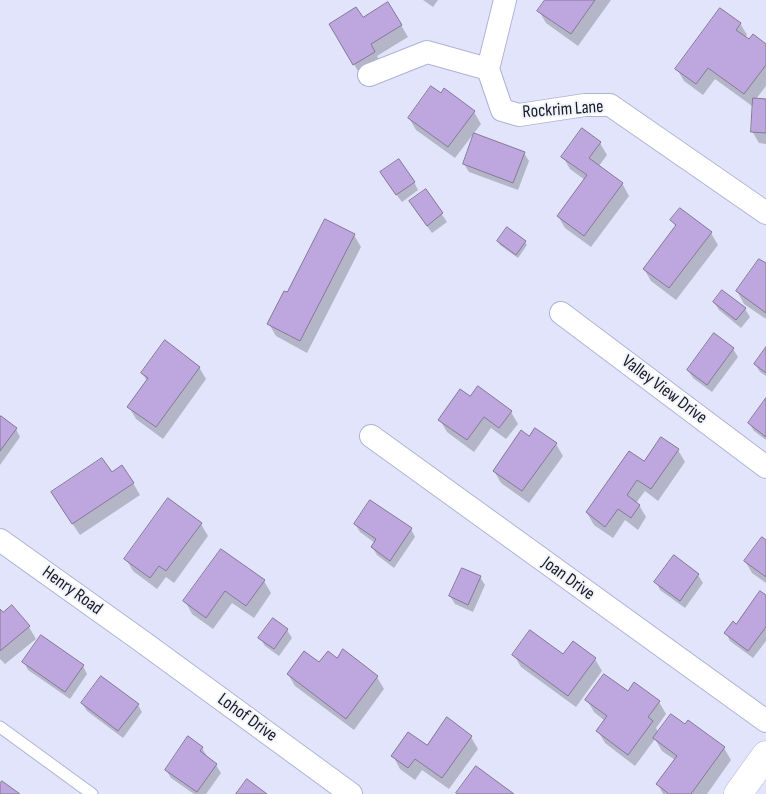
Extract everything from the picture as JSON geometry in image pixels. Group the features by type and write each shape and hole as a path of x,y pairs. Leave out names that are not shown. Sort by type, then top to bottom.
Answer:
{"main road":[{"path":"738,794 766,755"}],"street":[{"path":"370,75 427,52 488,69 505,0"},
{"name":"Rockrim Lane","path":"488,69 502,110 519,115 585,105 610,105 766,213"},
{"name":"Valley View Drive","path":"562,313 766,467"},
{"name":"Joan Drive","path":"371,436 766,721"},
{"name":"Henry Road","path":"0,540 143,642"},
{"name":"Lohof Drive","path":"143,642 351,794"}],"lane":[{"path":"0,727 92,794"}],"building":[{"path":"545,0 595,0 571,34 537,11"},
{"path":"388,2 402,25 371,44 375,52 353,65 329,24 356,7 363,17"},
{"path":"720,8 741,23 736,30 749,39 753,34 766,44 766,65 744,94 708,68 696,84 675,69"},
{"path":"431,86 441,93 444,88 475,111 448,147 408,118"},
{"path":"753,98 766,99 766,133 751,132"},
{"path":"582,128 601,142 589,158 623,183 584,236 557,216 587,175 561,157"},
{"path":"474,133 525,152 513,183 463,164"},
{"path":"399,159 415,182 396,195 380,172"},
{"path":"426,189 443,213 427,226 409,201"},
{"path":"680,208 712,232 669,288 643,269 676,225 670,220"},
{"path":"325,219 355,234 300,341 267,324 284,291 287,292"},
{"path":"507,227 526,241 516,255 497,241"},
{"path":"759,259 766,263 766,313 736,291"},
{"path":"722,290 746,308 736,320 713,302"},
{"path":"714,333 734,348 707,385 687,370"},
{"path":"165,340 200,367 156,427 127,407 148,378 141,373"},
{"path":"766,347 766,373 754,364"},
{"path":"478,386 512,411 499,428 484,417 467,440 438,420 460,389 470,396"},
{"path":"766,398 766,437 748,423"},
{"path":"1,416 17,428 0,451 0,418"},
{"path":"535,428 557,443 522,491 493,471 521,430 529,436"},
{"path":"661,437 679,449 651,489 637,480 627,495 640,505 631,518 618,509 605,527 586,512 629,451 644,461"},
{"path":"102,458 112,472 122,465 134,483 72,524 51,492"},
{"path":"168,498 202,523 166,571 159,566 150,578 124,559"},
{"path":"370,500 412,528 390,561 371,547 376,539 354,524"},
{"path":"762,537 766,540 766,577 744,561"},
{"path":"221,549 265,580 246,606 225,591 206,618 183,601"},
{"path":"674,555 699,574 680,601 654,582"},
{"path":"462,568 481,576 468,605 449,596"},
{"path":"760,591 766,595 766,627 748,651 724,633 733,621 736,624"},
{"path":"12,605 30,626 0,651 0,609 3,612"},
{"path":"273,618 288,629 274,649 258,638"},
{"path":"530,630 563,654 573,641 596,658 568,696 512,655"},
{"path":"41,635 84,665 65,692 22,662"},
{"path":"343,649 378,676 346,719 287,674 304,651 319,662 328,651 337,658"},
{"path":"604,674 628,691 634,682 660,701 648,717 653,721 628,755 596,731 607,716 585,700"},
{"path":"101,676 139,704 118,731 81,703"},
{"path":"671,714 685,724 688,720 725,747 691,794 669,794 656,784 677,756 653,738"},
{"path":"447,717 472,736 442,778 415,759 408,768 391,756 408,732 427,745"},
{"path":"188,736 203,747 200,751 217,764 197,792 165,770"},
{"path":"476,766 514,794 456,793"},
{"path":"247,779 267,794 236,794"},
{"path":"2,781 20,794 0,794 0,784"}]}
